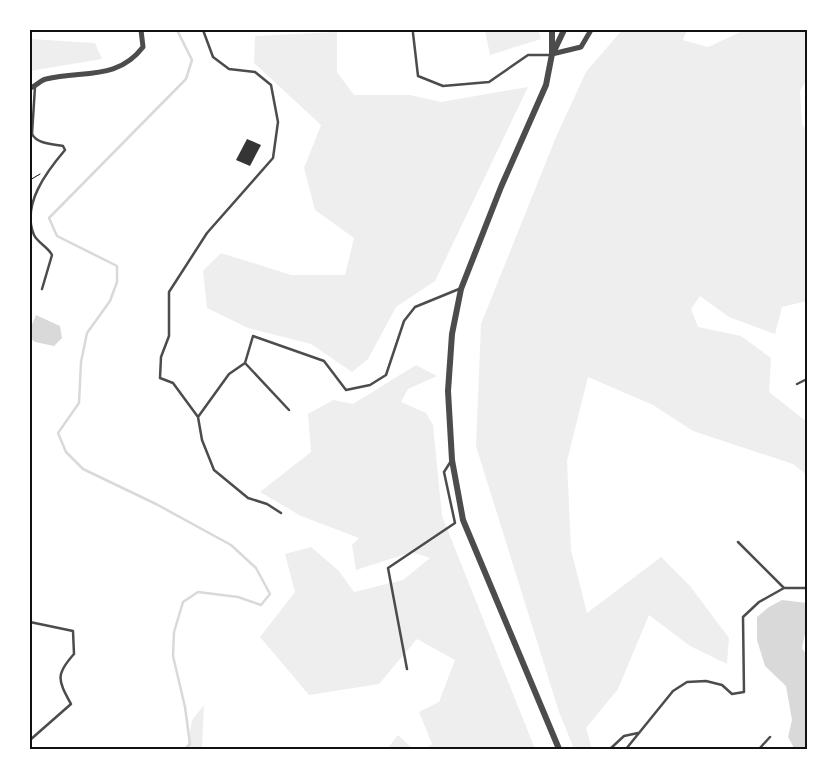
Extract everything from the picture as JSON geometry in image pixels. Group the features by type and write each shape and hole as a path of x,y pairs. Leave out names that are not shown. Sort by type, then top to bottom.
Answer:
{"street":[{"path":"32,88 44,79 121,68 135,57 143,47 141,30"},
{"path":"552,30 552,54 546,85 501,187 461,289 452,334 448,391 452,460 463,520 559,749"},
{"path":"552,54 564,30"},
{"path":"552,54 581,47 591,30"}],"lane":[{"path":"203,30 213,57 229,69 255,72 271,85 278,122 273,158 207,233 169,292 169,336 160,357 160,378 173,384 198,417 202,440 214,470 248,498 267,504 281,513"},
{"path":"413,33 418,76 443,86 489,82 528,55 552,54"},
{"path":"32,88 32,134 34,138 63,146 65,150 37,188 32,206 34,234 52,255 42,289"},
{"path":"198,417 229,374 244,362 253,336 324,361 346,390 370,385 386,375 404,321 415,307 461,289"},
{"path":"244,362 289,410"},
{"path":"797,384 807,379"},
{"path":"407,670 388,568 455,523 444,472 452,460"},
{"path":"738,542 784,588"},
{"path":"626,749 673,691 687,682 706,681 722,685 732,694 744,692 742,618 759,602 784,588 807,588"},
{"path":"30,622 73,631 74,654 62,668 59,682 71,704 30,740"},
{"path":"610,749 624,736 640,733"},
{"path":"759,749 770,737"}],"shaded area":[{"path":"485,30 538,30 541,39 490,55"},
{"path":"622,30 687,30 683,40 708,47 745,30 807,30 807,79 800,91 802,124 807,131 807,301 782,307 775,334 729,317 700,296 691,309 698,327 741,336 771,358 769,392 807,422 807,475 793,464 693,431 653,405 588,377 567,461 571,550 587,613 661,557 690,586 729,638 727,664 690,646 649,615 618,689 586,728 592,749 574,749 559,712 476,446 481,324 556,137 586,72"},
{"path":"337,32 337,72 354,95 410,95 441,102 528,87 435,281 396,307 368,359 352,372 311,344 248,328 207,308 203,271 221,253 291,275 345,275 354,238 315,210 304,168 321,125 254,63 255,36"},
{"path":"30,39 95,43 102,59 30,71"},
{"path":"36,315 60,326 62,338 54,346 35,342 30,338 30,329"},
{"path":"416,365 437,376 408,389 401,402 426,413 433,425 442,516 535,749 425,749 432,744 419,712 439,702 455,660 417,639 379,684 309,695 260,637 295,592 285,554 311,547 339,571 354,592 403,580 430,558 412,552 356,570 352,545 359,538 301,516 260,492 311,452 308,414 333,400 353,404"},
{"path":"782,600 807,603 807,625 802,648 807,656 807,749 794,748 788,737 792,720 786,686 765,666 757,640 757,617 769,607"},
{"path":"204,705 202,749 187,749 192,720"},
{"path":"398,735 413,749 387,749"}],"building":[{"path":"247,139 261,145 250,166 236,160"}],"waterway":[{"path":"177,30 192,60 186,79 49,218 57,236 117,266 117,282 110,301 87,333 81,362 79,403 58,433 66,452 83,469 156,504 231,545 256,568 270,594 261,605 238,597 198,592 183,602 174,632 173,656 185,707 190,744 185,749"}]}
